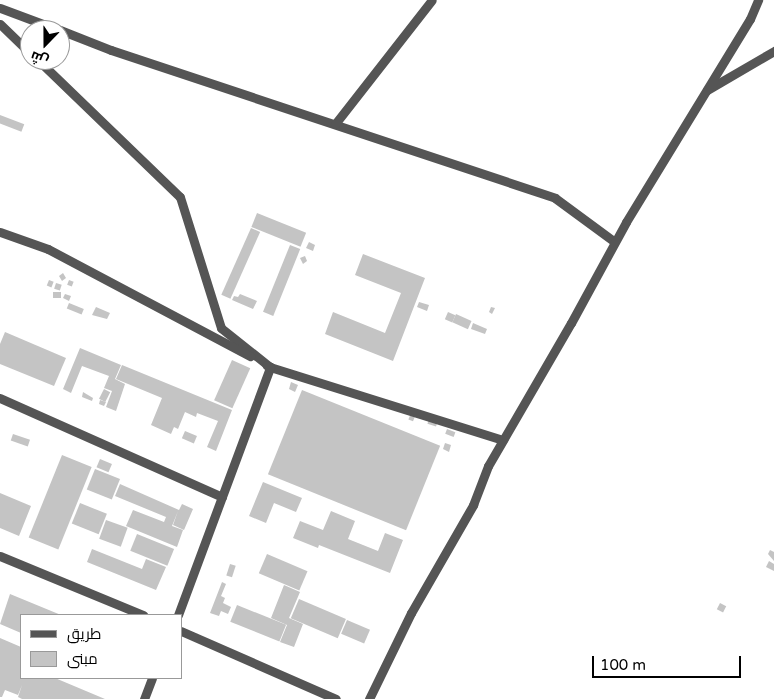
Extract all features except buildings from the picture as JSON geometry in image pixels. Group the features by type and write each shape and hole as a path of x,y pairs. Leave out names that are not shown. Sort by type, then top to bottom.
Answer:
{"street":[{"path":"335,124 432,0"},
{"path":"369,699 411,613 473,505 488,466 615,242 750,19 758,0"},
{"path":"0,8 33,20"},
{"path":"0,24 20,43"},
{"path":"70,34 111,50 555,198 615,242"},
{"path":"706,90 774,51"},
{"path":"48,70 180,197 220,328 270,367"},
{"path":"0,232 48,249 270,367 503,440"},
{"path":"178,614 270,367"},
{"path":"0,398 222,497"},
{"path":"0,556 141,614"},
{"path":"182,631 336,699"},
{"path":"144,699 152,679"}]}
